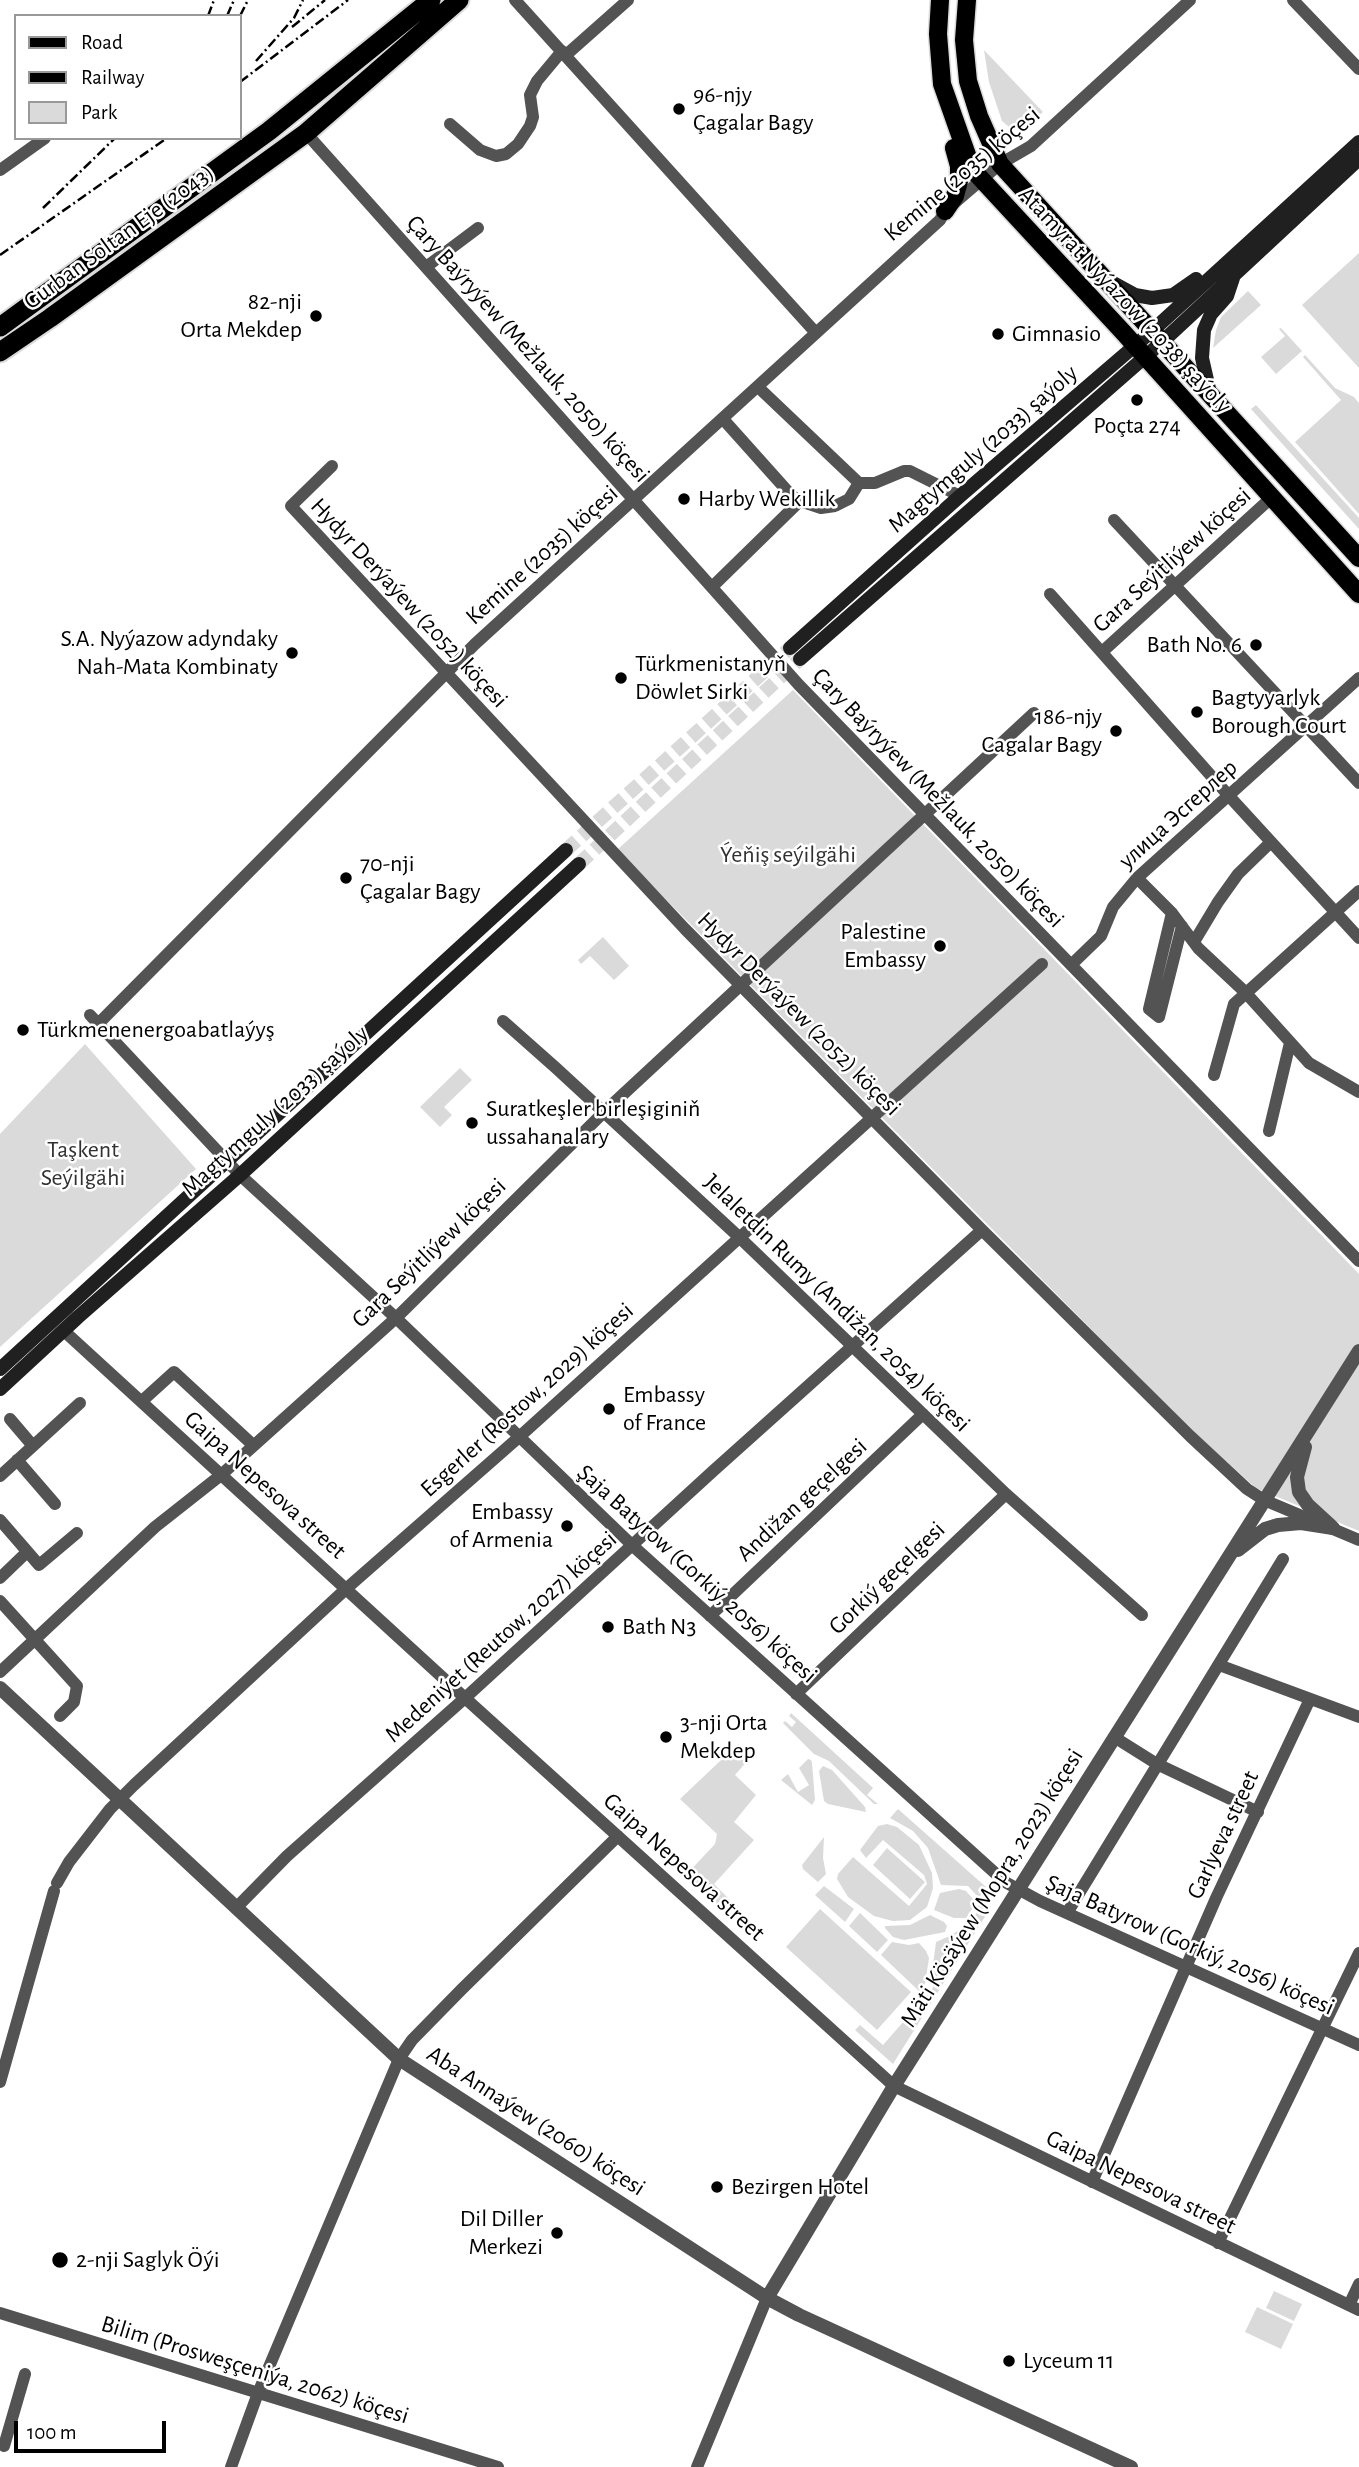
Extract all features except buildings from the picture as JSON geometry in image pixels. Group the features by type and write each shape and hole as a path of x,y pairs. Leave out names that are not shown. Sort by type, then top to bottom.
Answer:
{"highway":[{"name":"Gurban Soltan Eje (2043)","path":"0,327 269,131 431,0"},
{"name":"Gurban Soltan Eje (2043)","path":"0,352 306,133 459,0"}],"main road":[{"name":"Atamyrat Nyýazow (2038) şaýoly","path":"940,0 938,34 942,84 968,159 980,180 1140,351 1359,594"},
{"name":"Atamyrat Nyýazow (2038) şaýoly","path":"967,0 964,40 968,81 979,116 1000,164 1359,558"},
{"path":"942,84 940,107 959,166 955,196 945,211"},
{"name":"Magtymguly (2033) şaýoly","path":"1140,351 795,654 960,496 1157,337 1359,142"},
{"name":"Magtymguly (2033) şaýoly","path":"1228,269 1359,159"},
{"path":"1099,274 1135,295 1163,297 1173,295 1205,272 1228,269 1227,296 1211,313 1204,330 1202,358 1210,393"},
{"name":"Magtymguly (2033) şaýoly","path":"0,1369 228,1163 411,990 566,849"},
{"name":"Magtymguly (2033) şaýoly","path":"0,1389 240,1175 579,864"}],"street":[{"path":"515,0 816,333"},
{"path":"450,124 480,150 496,156 506,154 530,126 533,117 530,95 537,81 564,53 628,0"},
{"name":"Kemine (2035) köçesi","path":"94,1019 445,673 588,540 940,220 945,211 1000,164 1031,146 1190,0"},
{"path":"1293,0 1359,69"},
{"name":"Çary Baýryýew (Mežlauk, 2050) köçesi","path":"306,133 799,685 1359,1261"},
{"path":"0,170 43,140"},
{"path":"426,267 478,228"},
{"path":"758,387 859,483 875,483 910,471 960,496"},
{"path":"723,419 791,495 800,501 821,508 835,506 849,499 859,483"},
{"name":"Hydyr Derýaýew (2052) köçesi","path":"332,466 291,506 613,853 982,1230 1247,1489 1264,1500 1359,1539"},
{"name":"Gara Seýitliýew köçesi","path":"1102,652 1271,498"},
{"path":"712,587 800,501"},
{"path":"1114,520 1359,783"},
{"path":"1049,594 1359,938"},
{"name":"улица Эсгерлер","path":"1072,965 1101,936 1113,907 1137,878 1359,678"},
{"name":"Gara Seýitliýew köçesi","path":"0,1672 155,1527 222,1475 396,1318 604,1112 1034,713"},
{"path":"1194,942 1238,874 1271,842"},
{"path":"1137,878 1309,1063 1359,1092"},
{"path":"1214,1075 1234,1004 1359,891"},
{"path":"1172,913 1149,1009 1159,1017 1182,926"},
{"name":"Esgerler (Rostow, 2029) köçesi","path":"0,2082 55,1887 69,1863 120,1799 347,1588 518,1438 1042,964"},
{"name":"Şaja Batyrow (Gorkiý, 2056) köçesi","path":"94,1019 240,1175 396,1318 518,1438 796,1694 1018,1891 1359,2045"},
{"name":"Jelaletdin Rumy (Andižan, 2054) köçesi","path":"503,1021 738,1237 1006,1494 1142,1615"},
{"path":"1269,1131 1290,1042"},
{"name":"Medeniýet (Reutow, 2027) köçesi","path":"236,1908 283,1854 465,1698 982,1230"},
{"name":"Gaipa Nepesova street","path":"64,1331 894,2087 1354,2307"},
{"name":"Mäti Kösäýew (Mopra, 2023) köçesi","path":"697,2467 767,2298 894,2087 1359,1351"},
{"path":"142,1401 174,1372 253,1445"},
{"path":"0,1476 80,1403"},
{"name":"Andižan geçelgesi","path":"710,1616 923,1414"},
{"path":"1317,1418 1299,1466 1299,1492 1308,1505 1333,1528"},
{"path":"10,1419 33,1446"},
{"path":"17,1460 55,1504"},
{"name":"Gorkiý geçelgesi","path":"796,1694 1006,1494"},
{"path":"0,1520 37,1564 41,1565 77,1533"},
{"path":"1219,1569 1265,1529 1291,1523 1333,1528"},
{"path":"0,1578 27,1552"},
{"path":"1067,1913 1283,1559"},
{"path":"0,1601 77,1686 74,1702 60,1716"},
{"path":"1219,1665 1359,1717"},
{"name":"Aba Annaýew (2060) köçesi","path":"0,1688 399,2059 767,2298 811,2321 1131,2467"},
{"name":"Garlyeva street","path":"1092,2182 1217,1896 1310,1699"},
{"path":"1114,1737 1157,1764 1258,1812"},
{"path":"231,2467 258,2393 399,2059 412,2040 462,1989 618,1836"},
{"path":"1218,2243 1359,1952"},
{"path":"1354,2307 1359,2284"},
{"name":"Bilim (Prosweşçeniýa, 2062) köçesi","path":"0,2313 498,2467"},
{"path":"4,2446 25,2374"}],"green space":[{"path":"984,50 1043,112 1025,127 1009,127 1002,121 989,82"},
{"path":"1359,253 1359,368 1302,305"},
{"path":"1248,291 1261,305 1213,348 1221,317"},
{"path":"1281,328 1302,351 1276,374 1261,357 1285,336 1279,329"},
{"path":"1305,355 1335,388 1354,397 1359,403 1359,514 1295,442 1341,400 1303,357"},
{"path":"1256,405 1359,518 1359,529 1251,409"},
{"name":"Ýeňiş seýilgähi","path":"793,690 1359,1274 1359,1531 1256,1488 1187,1426 617,850"},
{"path":"603,937 629,966 614,980 590,956 581,964 578,960"},
{"name":"Taşkent Seýilgähi","path":"85,1044 196,1169 0,1347 0,1134"},
{"path":"460,1068 472,1080 444,1107 452,1115 440,1127 420,1107"},
{"path":"791,1713 873,1788 867,1795 878,1804 874,1804 829,1761 814,1754 783,1723 785,1721 792,1727 796,1722 789,1716"},
{"path":"738,1744 746,1752 743,1756 748,1760 735,1775 756,1795 734,1822 754,1840 714,1884 730,1900 722,1908 686,1875 715,1844 717,1834 680,1799"},
{"path":"808,1759 812,1763 815,1800 812,1805 781,1780 788,1774 798,1792 809,1785 799,1768"},
{"path":"823,1766 832,1770 865,1807 866,1812 824,1801 819,1771"},
{"path":"898,1809 986,1887 979,1898 968,1886 941,1885 928,1848 913,1831 890,1818"},
{"path":"887,1824 897,1827 919,1845 932,1873 933,1888 927,1907 910,1920 893,1921 874,1916 848,1897 837,1879 838,1874 853,1857 909,1906 927,1884 924,1875 883,1840 866,1858 860,1850 878,1826"},
{"path":"824,1837 823,1858 826,1874 818,1882 802,1865"},
{"path":"887,1848 925,1882 910,1899 873,1865"},
{"path":"824,1886 854,1909 845,1922 815,1895"},
{"path":"959,1889 966,1891 973,1899 973,1908 966,1918 954,1918 934,1910 940,1893"},
{"path":"979,1900 991,1907 893,2064 855,2030 860,2025 883,2045 933,1988 931,1980 936,1942 952,1935 972,1920"},
{"path":"820,1909 911,1992 877,2030 786,1947"},
{"path":"860,1913 888,1940 877,1952 849,1926"},
{"path":"930,1915 944,1922 947,1926 945,1932 904,1940 893,1937 885,1928 910,1925"},
{"path":"892,1942 909,1945 919,1943 926,1951 929,1958 925,1984 919,1991 881,1955"},
{"path":"1274,2291 1302,2304 1294,2321 1266,2308"},
{"path":"1257,2307 1293,2324 1281,2349 1245,2332"}],"tunnel":[{"path":"566,850 790,648"},
{"path":"579,864 800,659"}],"railway":[{"path":"209,14 214,0"},
{"path":"228,14 234,0"},
{"path":"241,14 248,0"},
{"path":"256,61 294,18 303,0"},
{"path":"292,27 325,0"},
{"path":"242,80 348,0"},
{"path":"43,208 113,140"},
{"path":"0,255 164,140"}],"place":[{"name":"96-njy Çagalar Bagy","path":"679,109"},
{"name":"82-nji Orta Mekdep","path":"316,316"},
{"name":"Gimnasio","path":"998,334"},
{"name":"Poçta 274","path":"1137,400"},
{"name":"Harby Wekillik","path":"684,499"},
{"name":"Bath No. 6","path":"1256,645"},
{"name":"S.A. Nyýazow adyndaky Nah-Mata Kombinaty","path":"292,653"},
{"name":"Türkmenistanyň Döwlet Sirki","path":"621,678"},
{"name":"Bagtyyarlyk Borough Court","path":"1197,712"},
{"name":"186-njy Cagalar Bagy","path":"1116,731"},
{"name":"70-nji Çagalar Bagy","path":"346,878"},
{"name":"Palestine Embassy","path":"940,946"},
{"name":"Türkmenenergoabatlaýyş","path":"23,1030"},
{"name":"Suratkeşler birleşiginiň ussahanalary","path":"472,1123"},
{"name":"Embassy of France","path":"609,1409"},
{"name":"Embassy of Armenia","path":"567,1526"},
{"name":"Bath N3","path":"608,1627"},
{"name":"3-nji Orta Mekdep","path":"666,1737"},
{"name":"Bezirgen Hotel","path":"717,2187"},
{"name":"Dil Diller Merkezi","path":"557,2233"},
{"name":"2-nji Saglyk Öýi","path":"60,2260"},
{"name":"Lyceum 11","path":"1009,2361"}]}
